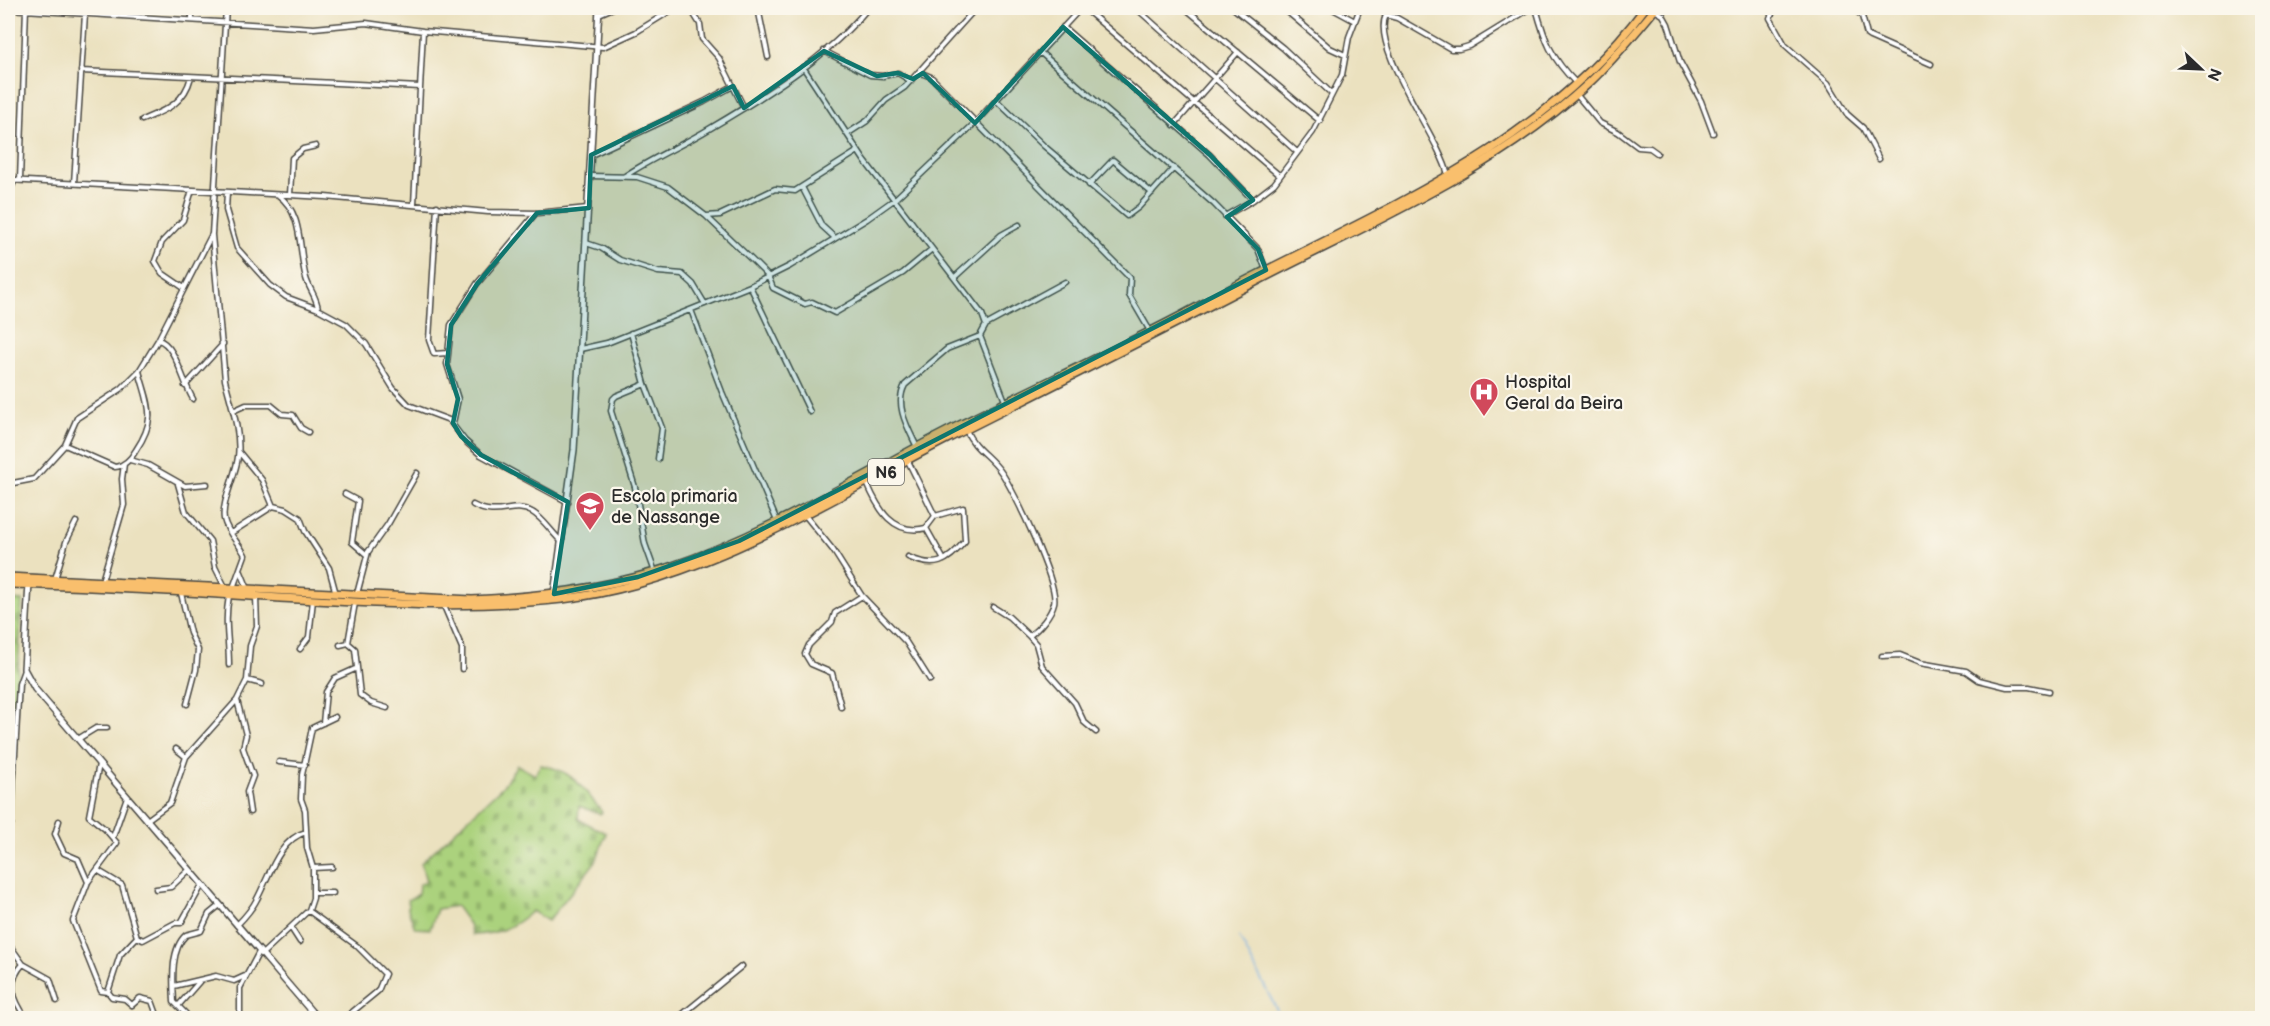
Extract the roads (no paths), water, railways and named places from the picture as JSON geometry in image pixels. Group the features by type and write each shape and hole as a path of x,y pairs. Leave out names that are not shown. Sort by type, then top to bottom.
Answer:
{"highway":[{"name":"N6","path":"8,577 29,581 181,593 248,589 444,606 533,602 605,591 690,566 738,546 917,447 1150,331 1448,175 1519,130 1577,83 1604,59 1645,8"},
{"name":"N6","path":"8,584 55,579 229,590 256,596 313,599 462,600 554,594 655,572 731,544 866,482 1182,322 1445,184 1515,140 1576,93 1624,46 1654,8"}],"street":[{"path":"92,14 93,8"},
{"path":"192,8 192,19"},
{"path":"226,8 212,234 225,380 233,411 239,452 234,482 224,509 225,524 245,555 241,571 229,590 225,633 229,639 229,665"},
{"path":"554,594 568,502 580,349 599,11 612,8"},
{"path":"8,9 60,10 85,14 314,28 366,23 423,31 607,46 636,32 675,8"},
{"path":"690,8 700,24 702,39 720,58 744,108"},
{"path":"758,8 768,57"},
{"path":"861,8 865,12"},
{"path":"625,177 744,108 803,67 824,51 868,8"},
{"path":"847,134 867,121 882,104 911,81 976,8"},
{"path":"580,349 597,347 750,286 790,266 834,237 867,219 895,199 975,123 1082,8 1280,176"},
{"path":"1136,8 1297,152"},
{"path":"1185,8 1320,120"},
{"path":"1233,8 1283,48 1332,94"},
{"path":"1283,8 1330,48 1345,55"},
{"path":"1331,8 1353,21"},
{"path":"1225,216 1253,200 1274,184 1320,120 1342,75 1353,21 1360,8"},
{"path":"1379,8 1386,15 1397,18 1454,49 1469,46 1531,8"},
{"path":"1536,8 1549,49 1557,64 1577,83"},
{"path":"1654,8 1668,24 1680,62 1701,101 1713,133"},
{"path":"1775,8 1770,18 1785,44 1824,78 1847,114 1863,128 1878,159"},
{"path":"1853,8 1862,16 1870,37 1931,64"},
{"path":"8,194 17,180 26,9"},
{"path":"74,183 85,14"},
{"path":"1386,15 1383,24 1390,53 1410,102 1442,154 1448,175"},
{"path":"1063,27 1210,155 1253,200"},
{"path":"414,204 423,31"},
{"path":"824,51 870,75 883,76 898,73 911,81"},
{"path":"1174,125 1238,52"},
{"path":"1041,53 1174,168 1225,216 1258,249 1266,270"},
{"path":"928,64 931,77"},
{"path":"803,67 858,151 932,249 956,276 982,314 986,325"},
{"path":"81,71 420,87"},
{"path":"919,72 931,77 1130,278 1129,295 1150,331"},
{"path":"142,120 176,103 185,94 190,77"},
{"path":"591,155 710,100 733,86"},
{"path":"1576,93 1600,123 1618,132 1638,147 1650,148 1658,153"},
{"path":"997,101 1089,185 1127,216 1174,168"},
{"path":"291,195 292,158 297,152 316,146"},
{"path":"706,216 720,215 775,189 795,191 858,151"},
{"path":"1089,185 1113,159 1152,193"},
{"path":"590,177 625,177 660,182 706,216 768,276 773,288 805,304 812,302 839,313 903,273 932,249"},
{"path":"8,180 278,194 488,212 537,213 589,208"},
{"path":"801,187 822,226 834,237"},
{"path":"184,288 162,273 155,261 162,242 183,220 192,190"},
{"path":"226,192 226,210 239,250 280,293 346,324 359,336 400,397 409,405 453,423 465,441 482,455 568,502"},
{"path":"278,194 292,210 305,276 318,309"},
{"path":"437,206 429,340 434,354 447,353"},
{"path":"453,423 458,399 448,369 447,353 451,325 477,284 537,213"},
{"path":"956,276 1001,235 1019,225"},
{"path":"8,484 34,479 65,445 76,418 105,401 139,371 158,340 212,234"},
{"path":"586,243 601,248 617,259 658,272 682,274 693,284 705,304"},
{"path":"917,447 902,410 901,393 905,385 947,349 980,336 986,325 1065,282"},
{"path":"750,286 810,412"},
{"path":"691,310 722,392 777,521"},
{"path":"631,333 645,384 662,428 658,459"},
{"path":"980,336 1006,402"},
{"path":"158,340 166,343 177,359 185,386 193,399"},
{"path":"185,386 223,343"},
{"path":"65,445 115,466 130,460 146,435 151,413 139,371"},
{"path":"645,384 613,399 611,411 635,486 645,544 655,572"},
{"path":"233,411 246,405 271,405 277,407 282,414 293,415 302,428 308,432"},
{"path":"966,430 976,447 1006,479 1032,532 1048,573 1055,602 1048,615 1029,636"},
{"path":"239,452 262,480 273,506"},
{"path":"130,460 154,468 178,484 192,487 207,484"},
{"path":"908,461 935,516"},
{"path":"102,581 124,505 122,479 124,464"},
{"path":"348,643 367,555 417,473"},
{"path":"866,482 885,517 902,528 913,530 926,528 935,516 956,509 963,510 966,542 938,564 927,564 908,557"},
{"path":"178,484 186,512 210,541 215,567 229,590"},
{"path":"345,494 358,501 352,542 367,555"},
{"path":"473,505 491,512 512,508 528,510 562,542"},
{"path":"231,533 273,506 285,509 300,518 332,573 336,595"},
{"path":"802,512 833,550 861,596 902,637 930,680"},
{"path":"55,579 66,542 76,522"},
{"path":"926,528 944,560"},
{"path":"241,571 248,589"},
{"path":"8,825 11,824 19,684 24,669 29,581"},
{"path":"181,593 190,633 198,650 188,704"},
{"path":"146,821 170,803 186,757 237,700 247,680 250,646 257,626 256,596"},
{"path":"841,708 832,673 811,664 805,654 809,645 832,622 835,613 861,596"},
{"path":"300,650 309,637 313,599"},
{"path":"444,606 462,648 462,669"},
{"path":"993,607 1009,617 1036,644 1042,666 1075,703 1084,722 1096,732"},
{"path":"340,645 348,643"},
{"path":"348,643 355,649 355,669 361,697 387,708"},
{"path":"1882,656 1900,655 1920,663 1966,671 1979,680 2007,687 2023,686 2049,691"},
{"path":"24,669 35,689 317,1018"},
{"path":"323,723 326,692 334,678 355,669"},
{"path":"247,680 262,684"},
{"path":"237,700 246,735 243,748 253,776 247,792 250,812"},
{"path":"240,1018 240,988 245,976 260,953 309,910 313,893 313,868 307,848 305,810 301,799 305,765 310,732 335,717"},
{"path":"78,739 96,728 107,728"},
{"path":"176,749 186,757"},
{"path":"279,762 305,765"},
{"path":"99,764 88,812 113,837 117,846 88,882 73,921 100,990 108,992 112,997 125,999 132,1005 140,998 152,1001 156,1012"},
{"path":"113,837 127,797"},
{"path":"59,820 55,834 64,853 78,860 88,882"},
{"path":"237,925 257,900 284,849 297,836 306,832"},
{"path":"313,868 332,867"},
{"path":"97,870 122,885 137,937 143,940 175,923 181,923 202,885"},
{"path":"156,889 171,887 189,870"},
{"path":"313,893 333,893"},
{"path":"186,1018 186,1014 174,1002 175,964 182,939 189,933 201,931 208,914 220,905"},
{"path":"309,910 357,946 385,974 378,991 345,1018"},
{"path":"291,928 300,942"},
{"path":"108,992 120,955 137,937"},
{"path":"8,943 23,964 50,979 57,1001"},
{"path":"23,964 13,976 12,985 13,998 26,1018"},
{"path":"678,1018 742,966"},
{"path":"174,986 216,976 234,981 245,976"},
{"path":"178,1006 196,988 199,981"}],"waterway":[{"path":"1239,937 1281,1018"}],"place":[{"name":"Hospital Geral da Beira","path":"1484,418"},
{"name":"Escola primaria de Nassange","path":"590,532"}]}
